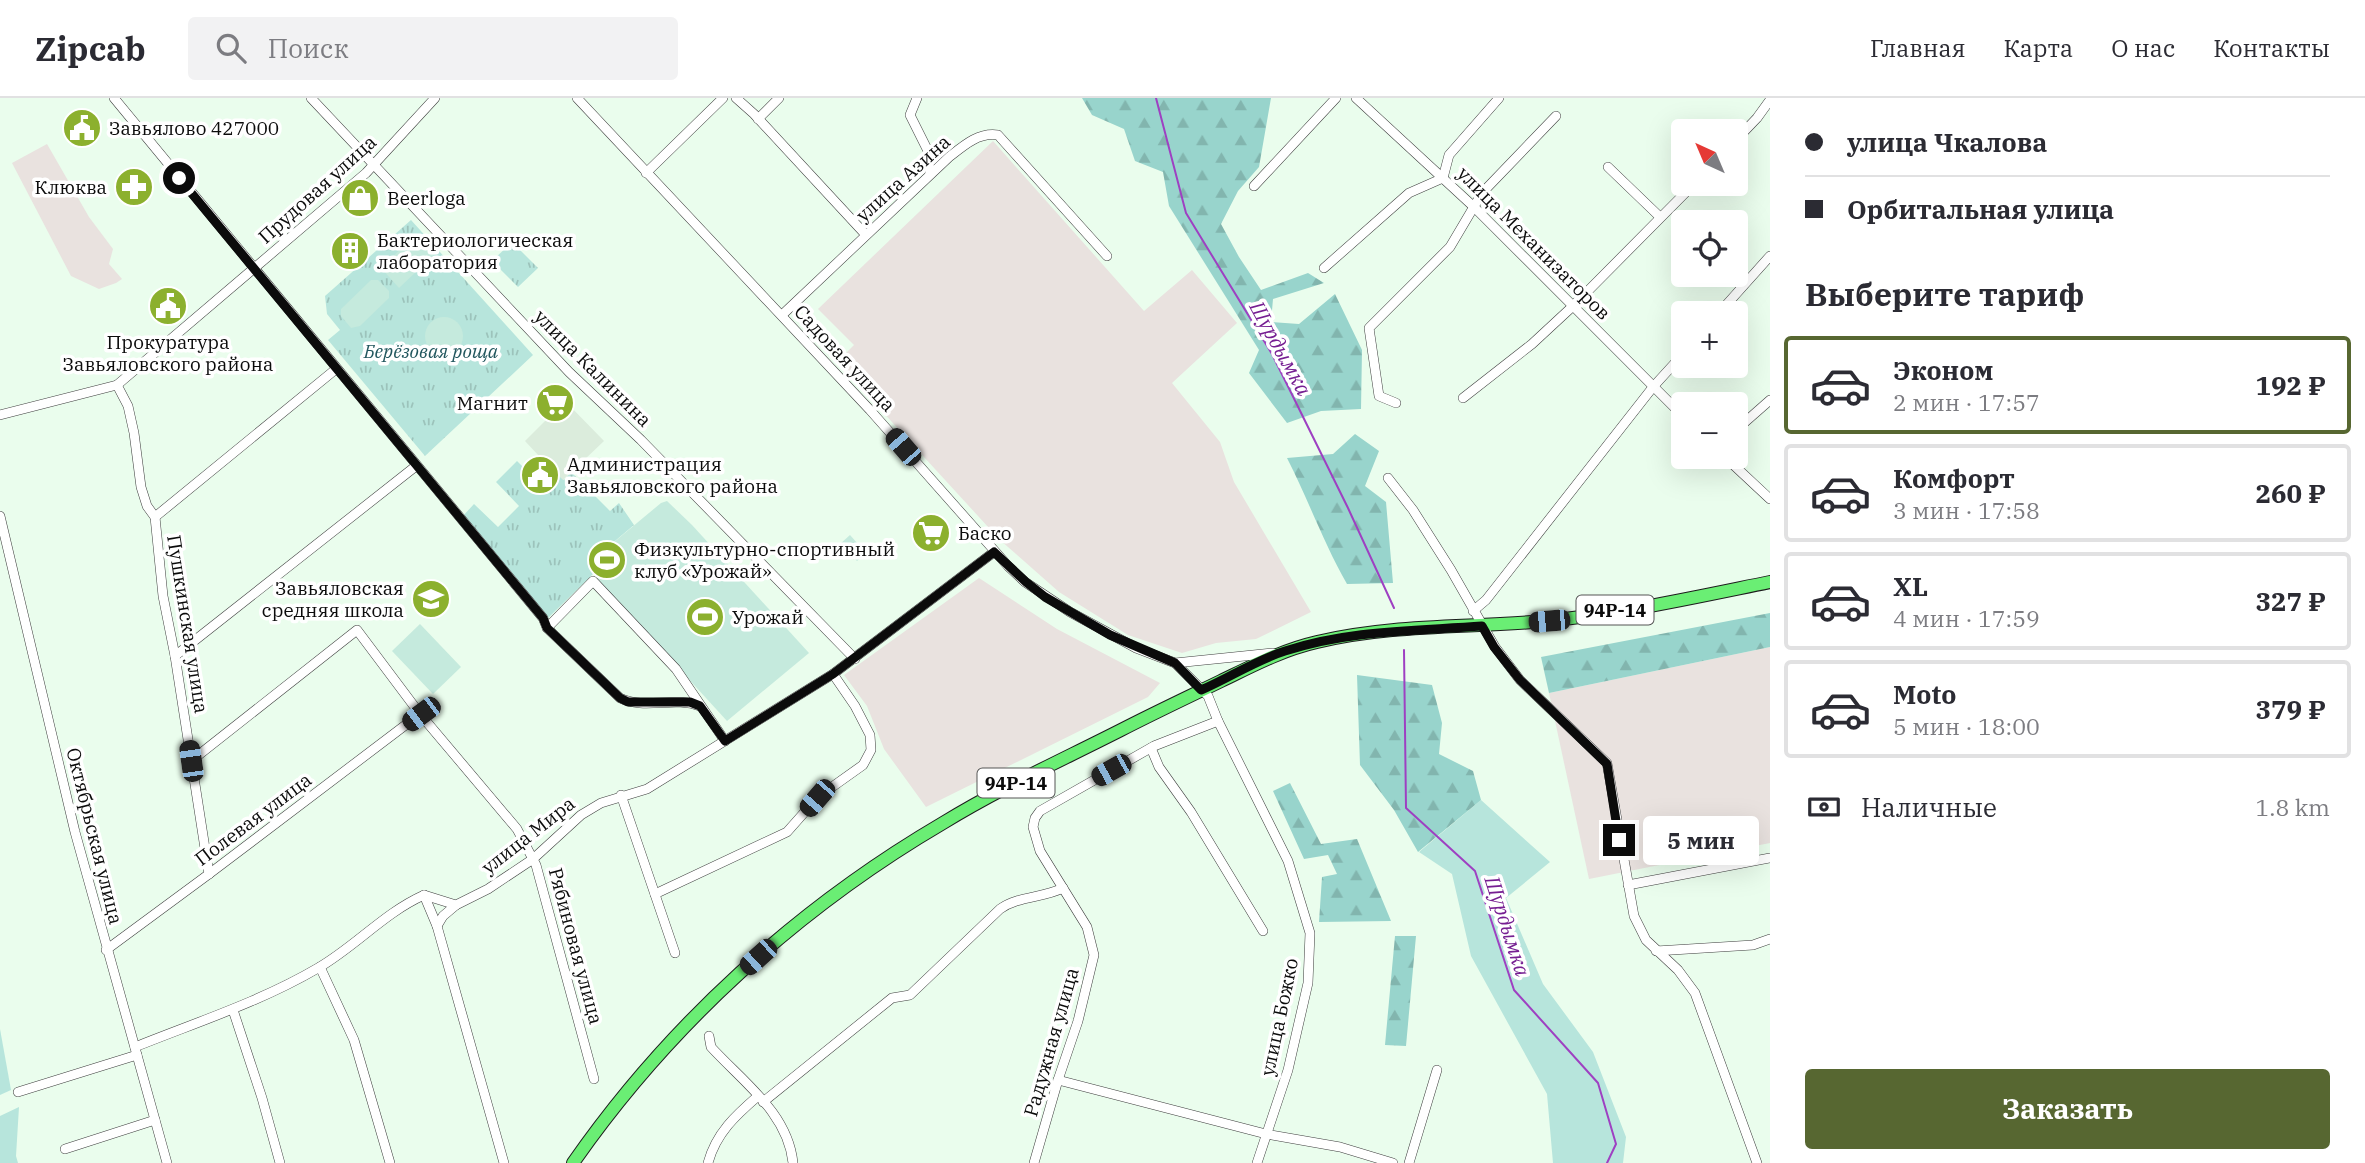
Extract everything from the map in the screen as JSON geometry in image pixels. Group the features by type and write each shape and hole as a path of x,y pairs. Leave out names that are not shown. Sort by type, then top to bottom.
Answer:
{"main road":[{"name":"94Р-14","path":"573,1163 629,1090 697,1014 774,943 838,892 955,816 1201,690 1282,652 1314,642 1388,631 1482,626 1572,617 1681,600 1770,582"}],"street":[{"path":"114,98 543,618 547,628 620,698 635,704 675,701 700,706"},
{"name":"улица Калинина","path":"311,98 569,372 641,440 855,659"},
{"name":"Прудовая улица","path":"0,415 117,385 374,166 435,98"},
{"name":"Садовая улица","path":"577,98 870,410 994,552 1026,582 1070,612 1136,648 1175,663"},
{"path":"646,173 723,98"},
{"path":"736,98 866,235"},
{"path":"758,119 779,98"},
{"path":"917,98 910,115 928,151 930,174"},
{"path":"1254,186 1336,98"},
{"name":"улица Механизаторов","path":"1356,98 1474,207 1671,404"},
{"path":"1324,268 1409,193 1443,178 1449,155 1499,98"},
{"path":"1748,127 1770,100"},
{"path":"1396,403 1379,396 1369,328 1450,247 1482,193 1556,116"},
{"name":"улица Азина","path":"782,315 930,174 967,143 988,134 998,135 1107,256"},
{"path":"1608,167 1660,217"},
{"path":"1464,398 1532,344 1573,306 1682,196"},
{"path":"1730,301 1770,256"},
{"path":"1473,611 1486,600 1671,367"},
{"path":"155,517 337,369"},
{"name":"Пушкинская улица","path":"117,385 128,406 141,487 147,506 155,517 163,596 209,874"},
{"path":"1748,419 1770,400"},
{"path":"175,656 416,466"},
{"path":"1738,469 1770,499"},
{"path":"1388,478 1445,560 1494,647 1520,680 1607,764 1634,916 1646,940 1678,970 1695,993 1754,1162"},
{"name":"Октябрьская улица","path":"0,516 75,832 167,1163"},
{"name":"улица Мира","path":"456,905 488,889 533,859 581,815 621,795 647,789 833,674 994,552"},
{"path":"547,628 593,581 676,669 725,741"},
{"name":"Рябиновая улица","path":"191,761 357,630 421,714 517,829 533,859 594,1079"},
{"path":"1175,663 1282,652"},
{"name":"улица Божко","path":"1175,663 1208,696 1289,861 1310,933 1308,983 1288,1070 1257,1163"},
{"path":"655,894 787,832 818,797 863,765 871,750 870,735 855,706 833,674"},
{"name":"Полевая улица","path":"106,950 421,714"},
{"name":"Радужная улица","path":"1034,1163 1078,1021 1094,955 1087,926 1035,837 1032,827 1035,818 1052,804 1151,748 1218,721"},
{"path":"1151,748 1159,767 1203,831 1263,931"},
{"path":"621,795 675,953"},
{"path":"1628,885 1770,859"},
{"path":"708,1163 726,1126 892,999 909,995 1000,909 1007,904 1063,888"},
{"path":"18,1092 136,1051 233,1010 320,967 401,906 424,895 456,905"},
{"path":"424,895 437,926 504,1163"},
{"path":"437,926 443,916 456,905"},
{"path":"1656,951 1753,945 1770,939"},
{"path":"320,967 354,1040 390,1163"},
{"path":"233,1010 280,1163"},
{"path":"709,1036 711,1047 783,1125 792,1149 793,1163"},
{"path":"1409,1163 1437,1070"},
{"path":"1058,1080 1266,1134 1340,1147 1393,1163"},
{"path":"65,1149 155,1120"}],"shaded area":[{"path":"993,141 1144,311 1192,270 1237,323 1172,383 1220,442 1234,482 1311,612 1256,639 1216,643 1182,653 1128,635 1059,592 1000,540 837,362 854,345 818,309"},
{"path":"47,144 89,217 113,249 109,264 122,279 116,283 99,289 71,276 12,163"},
{"path":"415,235 435,254 399,288 381,268"},
{"path":"371,280 378,280 389,291 389,298 360,326 351,328 341,316 341,309"},
{"path":"444,317 458,322 463,336 458,350 444,355 430,350 425,336 430,322"},
{"path":"565,401 604,441 563,480 550,466 545,470 536,460 539,456 525,441"},
{"name":"Урожай","path":"667,501 809,653 727,721 600,582 590,562 661,503"},
{"path":"850,535 866,553 857,561 840,544"},
{"path":"979,578 1057,629 1160,683 1148,697 926,807 884,749 867,706 844,675"},
{"path":"420,624 461,667 433,694 392,651"},
{"path":"1770,647 1770,843 1589,879 1549,693"}],"green space":[{"path":"1082,98 1271,98 1259,167 1238,191 1221,224 1261,290 1308,273 1324,283 1273,299 1271,322 1299,324 1335,294 1362,350 1361,409 1321,411 1287,423 1249,373 1259,350 1169,206 1163,172 1135,161 1124,129 1092,115"},
{"name":"Берёзовая роща","path":"411,220 533,355 425,456 328,340 340,330 327,314 325,296"},
{"path":"512,242 538,268 518,287 492,261"},
{"path":"1355,434 1379,451 1365,486 1386,502 1393,583 1347,584 1287,458 1333,454"},
{"path":"517,461 545,489 559,476 564,480 571,472 610,511 619,503 634,525 590,562 594,573 548,618 462,517 474,504 498,527 519,506 496,482"},
{"path":"1770,613 1770,647 1549,693 1541,657"},
{"path":"1357,675 1432,685 1442,723 1439,754 1473,771 1481,800 1418,852 1394,810 1360,765"},
{"path":"1290,783 1321,844 1357,839 1391,921 1319,922 1322,877 1337,874 1328,855 1304,859 1273,791"},
{"path":"1481,800 1550,862 1506,898 1543,984 1593,1052 1626,1137 1623,1163 1553,1163 1547,1094 1471,956 1452,874 1419,852"},
{"path":"1395,936 1416,936 1406,1046 1385,1045"},
{"path":"0,1029 11,1090 0,1095"},
{"path":"19,1107 16,1156 18,1163 0,1163 0,1116"}],"waterway":[{"name":"Шурдымка","path":"1156,98 1186,213 1272,354 1394,608"},
{"name":"Шурдымка","path":"1404,650 1406,808 1475,871 1514,990 1598,1083 1616,1144 1607,1163"}],"place":[{"name":"Завьялово 427000","path":"82,128"},
{"name":"Клюква","path":"134,187"},
{"name":"Beerloga","path":"360,198"},
{"name":"Бактериологическая лаборатория","path":"350,251"},
{"name":"Прокуратура Завьяловского района","path":"168,306"},
{"name":"Магнит","path":"555,403"},
{"name":"Администрация Завьяловского района","path":"540,475"},
{"name":"Баско","path":"931,533"},
{"name":"Физкультурно-спортивный клуб «Урожай»","path":"607,560"},
{"name":"Завьяловская средняя школа","path":"431,599"},
{"name":"Урожай","path":"705,617"}],"route":[{"path":"179,178 543,618 547,628 620,698 628,702 635,704 675,701 700,706 725,741 855,659 994,552 1045,597 1110,635 1175,663 1201,690 1282,652 1314,642 1388,631 1482,626 1494,647 1520,680 1607,764 1619,840"}]}
